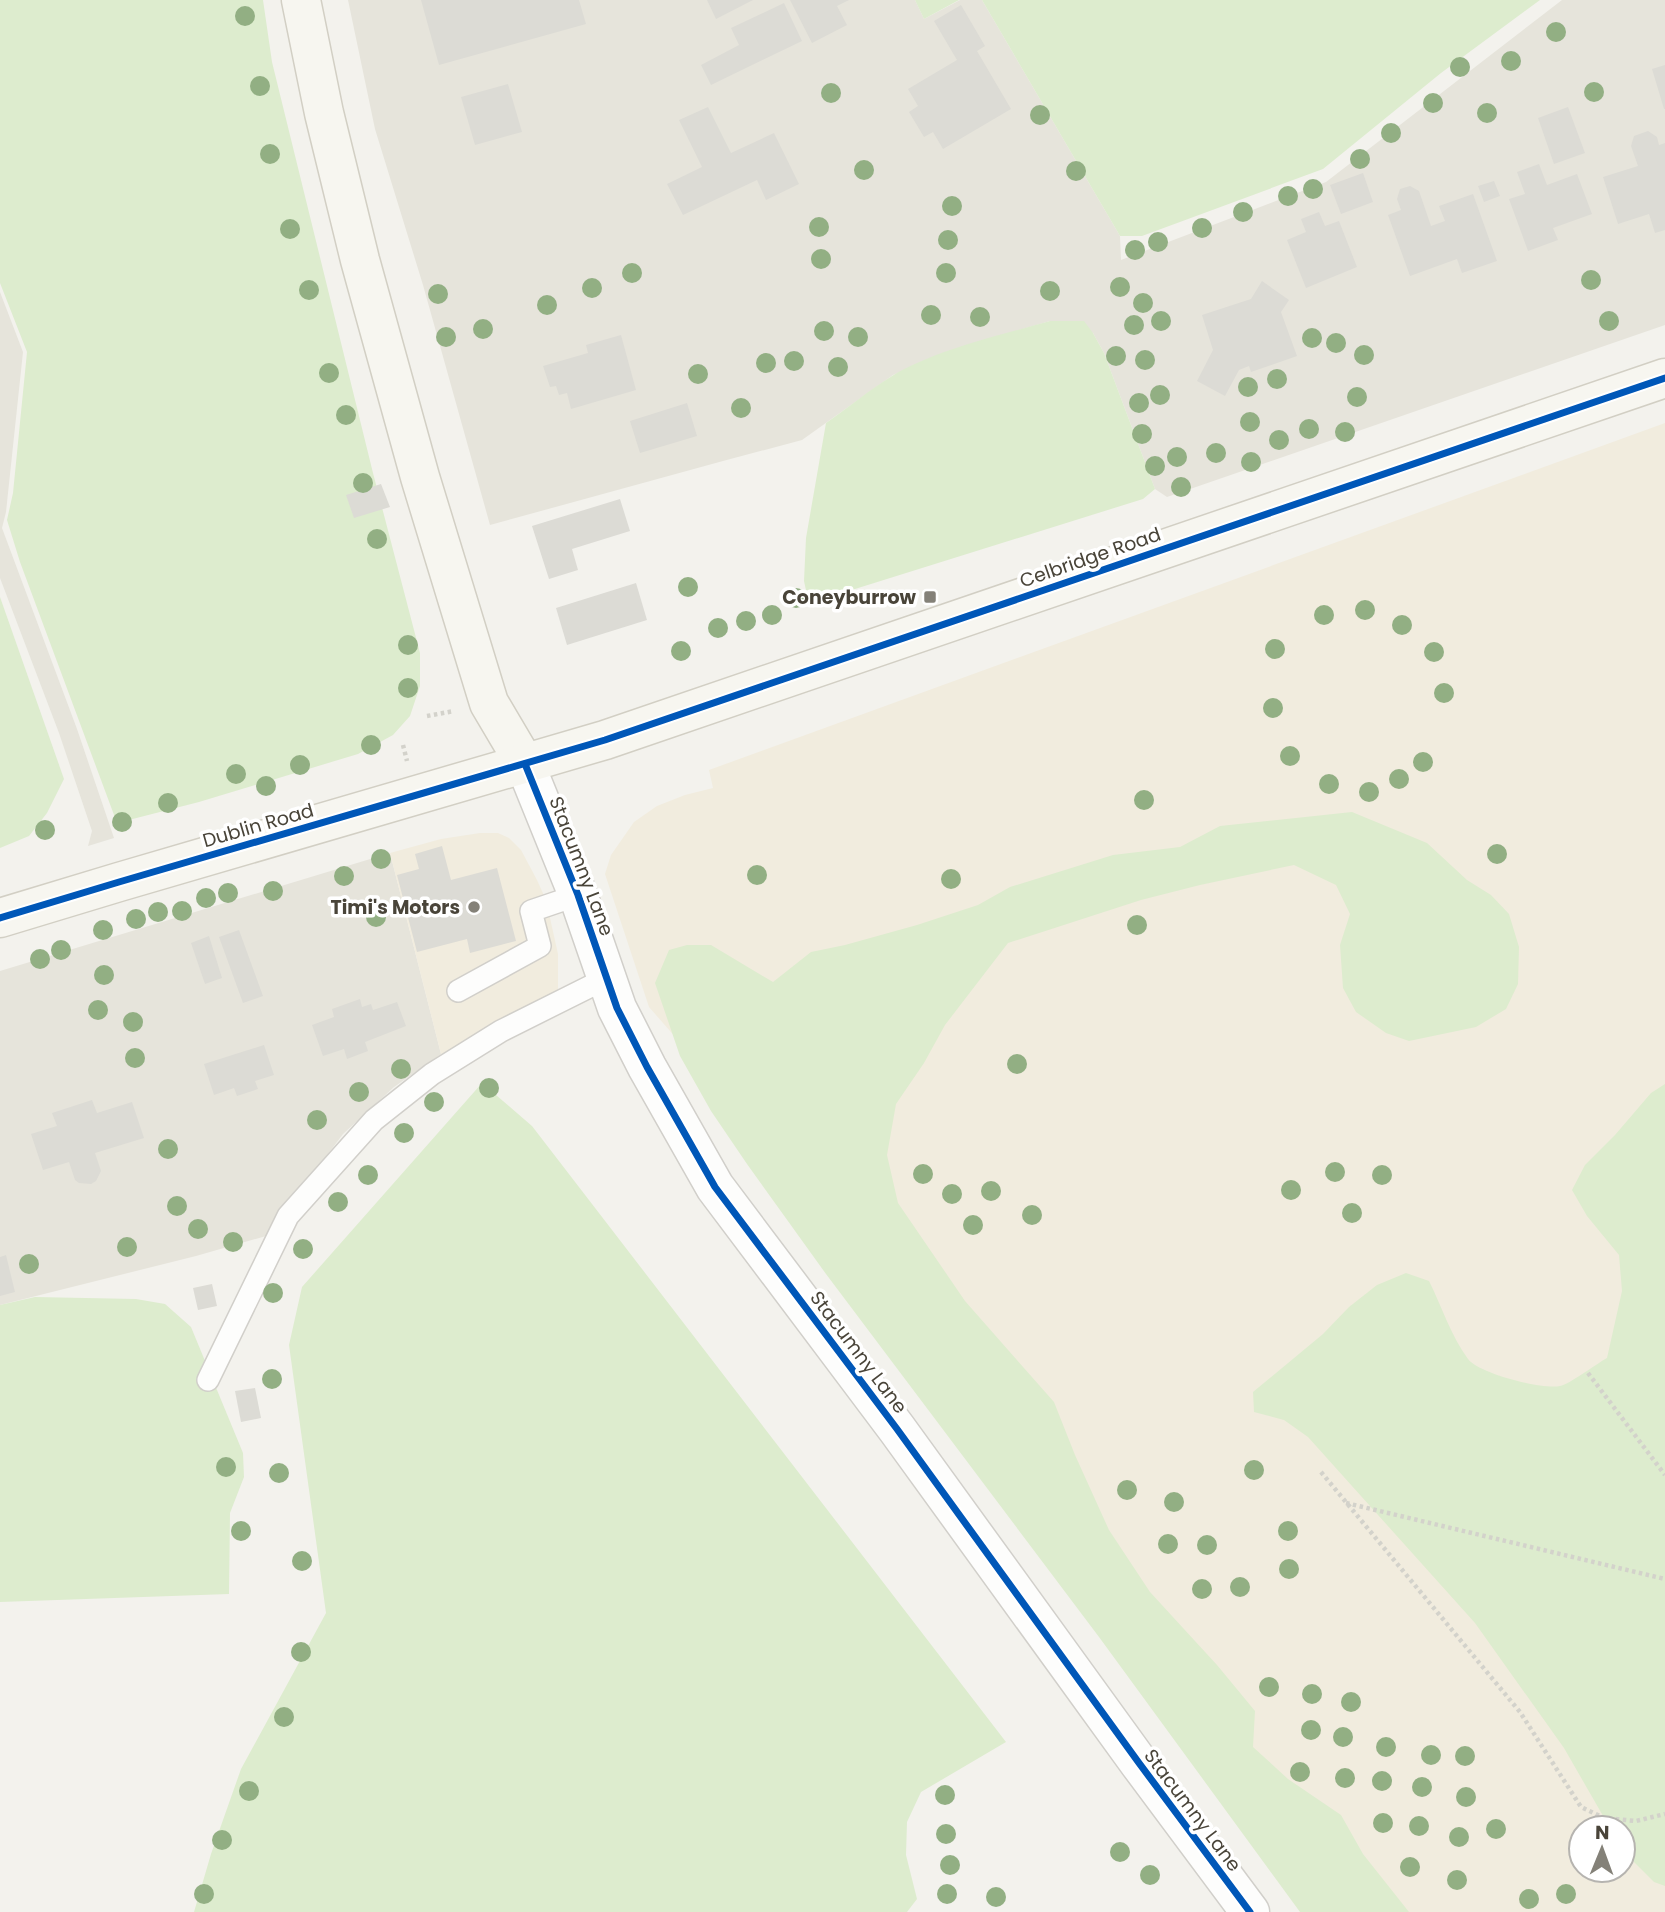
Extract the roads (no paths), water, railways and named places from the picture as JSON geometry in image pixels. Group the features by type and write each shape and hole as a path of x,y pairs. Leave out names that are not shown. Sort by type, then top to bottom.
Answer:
{"main road":[{"path":"301,0 324,113 360,260 420,477 489,703 525,764"},
{"name":"Celbridge Road","path":"525,764 605,740 1665,378"},
{"name":"Dublin Road","path":"0,918 525,764"}],"street":[{"name":"Stacumny Lane","path":"525,764 578,895 617,1008 715,1187 897,1429 1250,1912"}],"lane":[{"path":"458,991 540,946 531,911 578,895"},
{"path":"208,1380 288,1216 374,1120 432,1074 500,1031 607,978"}],"place":[{"name":"Coneyburrow","path":"930,597"},
{"name":"Timi's Motors","path":"474,907"}]}
